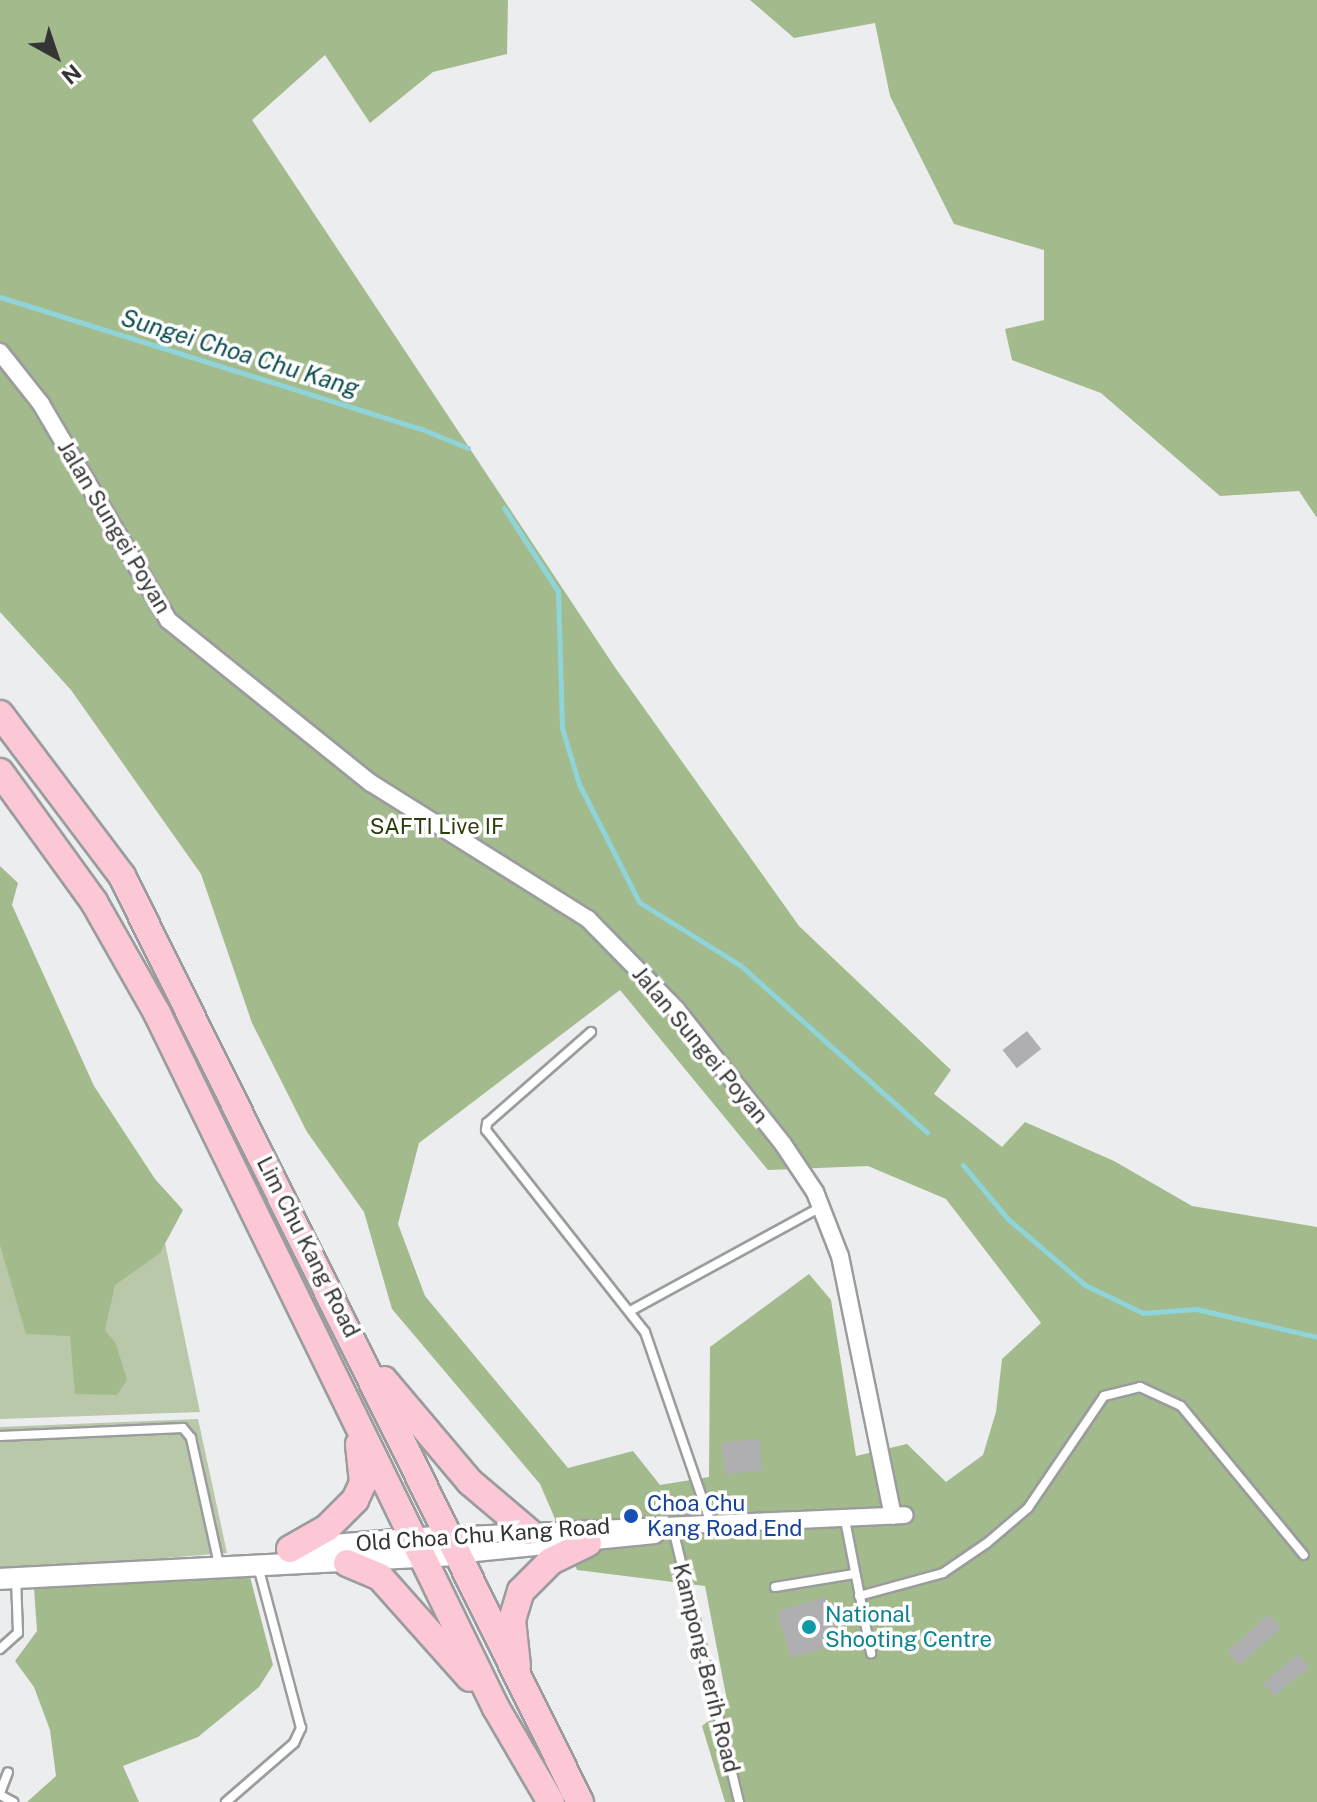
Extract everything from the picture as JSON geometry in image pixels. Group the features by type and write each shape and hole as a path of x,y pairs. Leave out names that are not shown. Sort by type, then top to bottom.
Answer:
{"main road":[{"name":"Lim Chu Kang Road","path":"0,714 122,876 357,1345 450,1546 580,1802"},
{"name":"Lim Chu Kang Road","path":"0,772 94,902 157,1013 496,1708 551,1802"},
{"path":"357,1345 439,1448 491,1504 528,1531"},
{"path":"290,1549 344,1515 363,1483 362,1455 344,1398"},
{"path":"518,1681 512,1620 521,1591 551,1561 588,1543"},
{"path":"347,1563 380,1577 408,1604 496,1708"}],"street":[{"name":"Jalan Sungei Poyan","path":"0,352 41,404 168,620 371,783 588,919 676,1009 783,1144 821,1207 840,1256 899,1516"},
{"name":"Old Choa Chu Kang Road","path":"450,1546 528,1531 899,1516"},
{"name":"Old Choa Chu Kang Road","path":"257,1561 290,1549 588,1543 674,1533 711,1525"},
{"name":"Old Choa Chu Kang Road","path":"8,1578 257,1561 347,1563 417,1548"}],"lane":[{"path":"591,1032 487,1123 486,1130 630,1311 657,1355 711,1525"},
{"path":"630,1311 821,1207"},
{"path":"859,1596 943,1573 987,1543 1028,1508 1104,1396 1140,1387 1181,1406 1304,1555"},
{"path":"0,1436 183,1428 191,1438 219,1564"},
{"path":"845,1520 871,1653"},
{"name":"Kampong Berih Road","path":"674,1533 739,1802"},
{"path":"226,1802 294,1743 301,1728 257,1561"},
{"path":"775,1587 854,1574"},
{"path":"0,1649 18,1633 8,1578"},
{"path":"8,1772 0,1794 13,1802"}],"green space":[{"name":"SAFTI Live IF","path":"0,0 508,0 507,54 433,72 370,123 325,55 252,120 614,666 799,926 951,1070 934,1094 1002,1147 1025,1122 1114,1161 1192,1206 1317,1227 1317,1802 725,1802 702,1726 728,1706 705,1586 577,1570 540,1484 392,1309 364,1212 307,1132 252,1023 201,874 71,690 0,612","holes":["620,990 768,1170 868,1166 946,1199 1041,1323 1002,1359 996,1412 983,1455 946,1482 907,1444 856,1456 831,1300 809,1274 710,1347 709,1477 660,1485 633,1451 568,1468 425,1296 398,1224 419,1143"]},
{"path":"750,0 1317,0 1317,518 1299,491 1220,496 1101,393 1012,360 1005,329 1044,320 1044,250 954,224 890,96 875,23 794,38"},
{"path":"0,866 18,883 12,905 94,1086 155,1179 183,1210 160,1253 115,1285 105,1330 116,1344 127,1380 117,1395 75,1394 70,1336 26,1334 0,1245"},
{"path":"160,1219 200,1412 0,1419 0,1224"},
{"path":"198,1419 227,1553 0,1571 0,1427"},
{"path":"249,1573 273,1665 259,1687 198,1737 123,1766 139,1802 27,1802 56,1776 50,1730 34,1687 15,1661 37,1631 34,1588"}],"building":[{"path":"1027,1031 1041,1049 1017,1068 1003,1050"},
{"path":"759,1439 762,1471 725,1474 722,1442"},
{"name":"National Shooting Centre","path":"828,1597 841,1644 790,1658 778,1610"},
{"path":"1269,1615 1281,1629 1239,1665 1227,1651"},
{"path":"1298,1654 1309,1667 1274,1696 1264,1683"}],"waterway":[{"name":"Sungei Choa Chu Kang","path":"0,297 419,428 468,448"},
{"name":"Sungei Choa Chu Kang","path":"504,508 558,591 562,728 579,784 639,902 740,965 927,1132"},
{"name":"Sungei Choa Chu Kang","path":"963,1165 1008,1219 1085,1285 1143,1313 1196,1309 1317,1337"}],"place":[{"name":"Choa Chu Kang Road End","path":"631,1516"},
{"name":"National Shooting Centre","path":"809,1627"}]}
